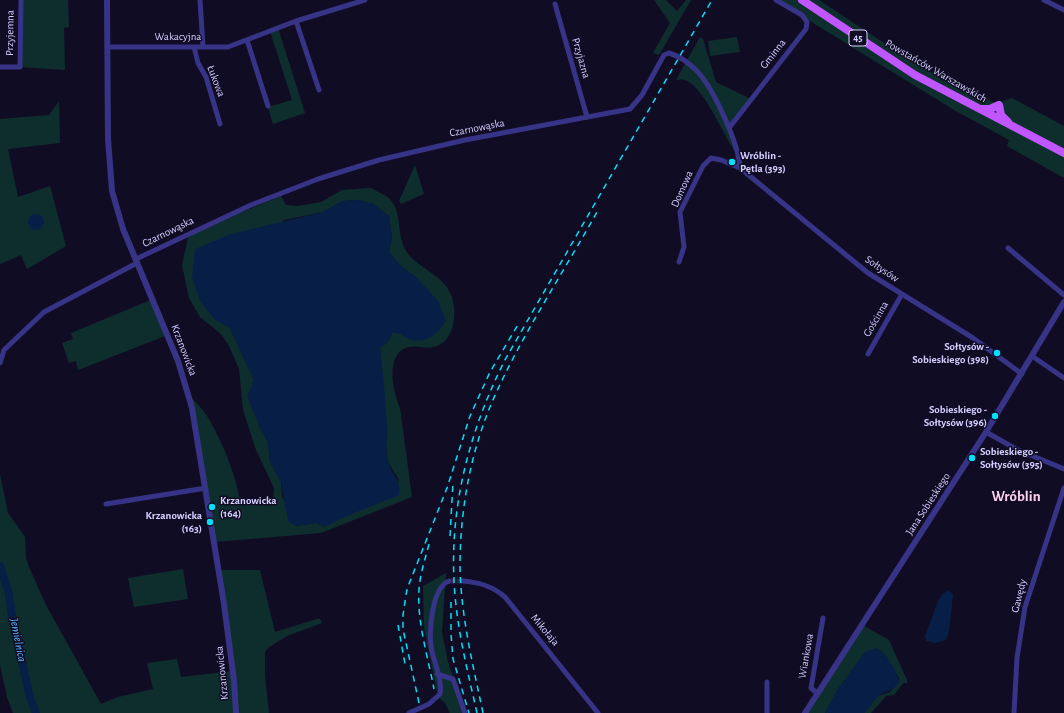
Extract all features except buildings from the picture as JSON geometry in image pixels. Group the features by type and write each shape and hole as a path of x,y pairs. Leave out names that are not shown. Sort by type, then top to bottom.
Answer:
{"main road":[{"name":"Powstańców Warszawskich","path":"802,0 915,75 1064,153"},
{"path":"976,108 984,110 999,105 1001,115 1015,128"}],"street":[{"name":"Przyjemna","path":"0,67 20,67 21,0"},
{"name":"Krzanowicka","path":"107,0 110,177 119,218 184,380 195,422 232,660 236,713"},
{"path":"200,0 203,47"},
{"name":"Gminna","path":"729,128 806,29 807,22 802,15 776,0"},
{"path":"1044,0 1064,10"},
{"name":"Wakacyjna","path":"108,47 228,47 296,21 365,1"},
{"name":"Przyjazna","path":"555,4 587,117"},
{"path":"296,21 319,90"},
{"path":"247,40 268,106"},
{"name":"Łukowa","path":"194,46 198,63 206,77 220,124"},
{"name":"Czarnowąska","path":"0,363 2,350 44,312 137,261 251,205 318,179 379,160 465,140 630,109 642,95 664,55 669,53 686,62 703,80 729,128 739,157 740,168"},
{"name":"Domowa","path":"679,262 684,247 680,212 703,166 711,158 721,160 740,168"},
{"name":"Sołtysów","path":"740,168 862,268 974,338 1022,374"},
{"path":"1008,248 1064,295"},
{"name":"Gościnna","path":"868,354 902,294"},
{"name":"Jana Sobieskiego","path":"805,713 986,432 1064,302"},
{"path":"1032,356 1064,378"},
{"path":"986,432 1016,449 1064,469"},
{"path":"106,504 206,488"},
{"name":"Gawędy","path":"1014,713 1018,658 1025,607 1064,488"},
{"path":"409,713 429,704 438,697 441,691 431,647 431,634 436,593 441,586 449,581"},
{"name":"Mikołaja","path":"462,581 475,582 489,586 505,597 598,713"},
{"name":"Wiankowa","path":"818,694 811,688 823,618"},
{"path":"437,674 453,679 465,713"},
{"path":"767,682 767,713"}],"green space":[{"path":"21,0 68,0 69,27 64,28 65,70 20,67"},
{"path":"654,0 666,0 677,11 686,0 691,0 659,55 653,53 670,23"},
{"path":"776,0 819,0 922,68 999,105 1003,101 1012,98 1064,126 1064,178 1007,146 1009,140 954,110"},
{"path":"278,28 305,113 273,124 268,107 292,100 270,31"},
{"path":"700,37 703,39 716,82 751,99 729,128 739,157 700,93 693,85 685,80 676,80"},
{"path":"737,37 740,52 710,56 708,41"},
{"path":"59,101 60,143 8,149 18,197 50,186 66,246 27,269 21,255 0,264 0,119 49,115"},
{"path":"415,165 424,194 401,204 399,201"},
{"path":"371,188 390,199 397,211 401,238 406,251 417,263 442,282 451,295 453,302 453,326 446,340 433,347 409,347 401,350 396,356 393,364 393,383 400,408 412,497 321,533 214,542 189,394 205,413 217,434 231,466 239,497 273,505 274,488 256,450 243,410 239,369 229,346 221,334 200,317 189,298 182,265 189,234 281,196 286,205 298,206 321,202 342,190","holes":["358,200 373,204 389,216 392,237 389,252 401,266 419,280 412,340 398,332 392,333 388,342 380,348 387,429 386,446 388,462 399,480 325,527 316,523 296,526 282,496 281,482 270,462 268,442 259,426 254,380 230,328 284,220 323,212 343,201"]},
{"path":"153,299 168,335 78,370 76,361 69,363 62,343 73,339 71,333"},
{"path":"0,474 8,513 25,537 26,558 29,567 46,605 101,704 118,697 153,689 147,663 177,659 181,677 233,671 218,570 260,570 275,632 317,619 320,619 322,623 287,636 269,647 265,652 265,676 269,713 13,713 7,697 0,665"},
{"path":"183,569 188,599 134,607 128,578"},
{"path":"446,573 442,632 448,662 465,713 450,713 445,703 438,697 424,628 423,586"},
{"path":"862,625 889,640 907,683 903,683 894,695 886,696 871,713 864,713 878,696 890,692 899,682 899,678 886,656 865,652 838,689 825,713 805,713"}],"water":[{"path":"358,200 373,204 389,216 392,237 389,252 401,266 419,280 438,301 446,321 436,333 423,340 412,340 398,333 392,333 388,342 380,348 386,408 387,457 389,466 398,481 400,490 399,495 342,518 325,527 315,523 296,526 288,521 281,482 270,462 268,442 259,426 247,396 254,380 230,328 214,319 200,301 192,277 195,249 231,234 323,212 343,201"},
{"path":"33,214 39,214 44,219 42,228 39,230 33,230 28,225 28,219"},
{"path":"949,590 953,595 949,631 946,640 935,643 926,641 925,636 939,599 942,594"},
{"path":"876,648 883,653 894,668 899,682 896,686 878,696 864,713 825,713 838,689 865,652"}],"waterway":[{"name":"Jemielnica","path":"0,566 9,594 12,617 30,698 36,713"}],"tunnel":[{"path":"449,581 462,581"}],"railway":[{"path":"477,713 460,632 456,605 454,573 454,541 457,509 470,447 492,387 506,358 712,0"},
{"path":"483,713 465,623 460,567 460,546 464,504 472,462 484,422 503,377 597,212"},
{"path":"419,703 403,629 403,615 407,589 447,488 470,416 490,372 519,323"},
{"path":"450,536 453,482"},
{"path":"429,544 420,578 419,602 421,627 434,689"},
{"path":"451,602 453,659 469,713"},
{"path":"398,625 405,664"}],"place":[{"name":"Wróblin - Pętla (393)","path":"732,162"},
{"name":"Sołtysów - Sobieskiego (398)","path":"997,353"},
{"name":"Sobieskiego - Sołtysów (396)","path":"995,416"},
{"name":"Sobieskiego - Sołtysów (395)","path":"972,458"},
{"name":"Krzanowicka (164)","path":"212,507"},
{"name":"Krzanowicka (163)","path":"210,522"}],"district":[{"name":"Wróblin","path":"1016,496"}]}
